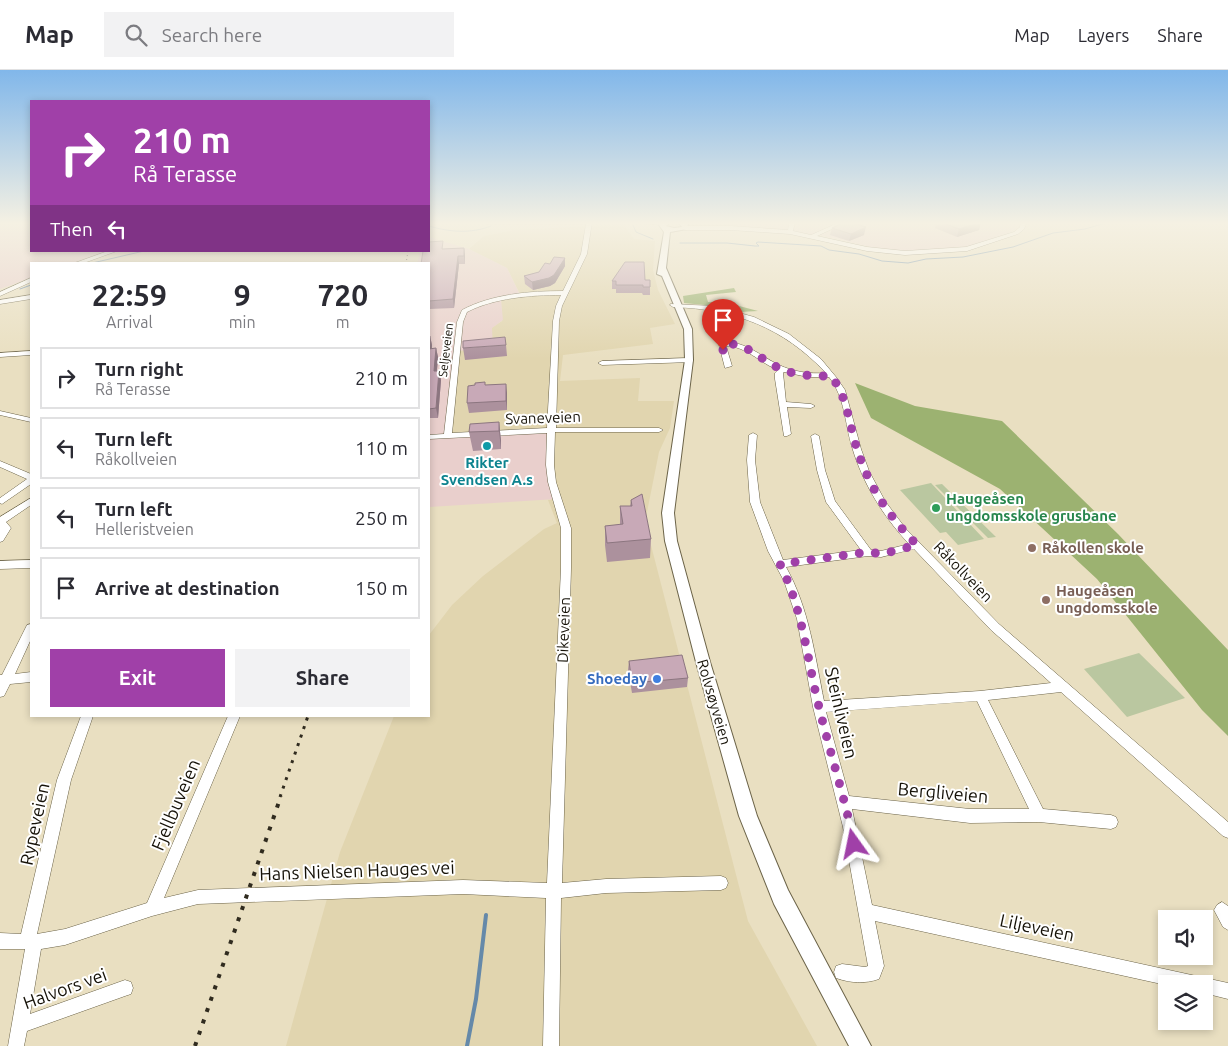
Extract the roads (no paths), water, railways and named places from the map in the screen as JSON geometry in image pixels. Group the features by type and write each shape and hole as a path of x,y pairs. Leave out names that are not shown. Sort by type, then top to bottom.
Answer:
{"main road":[{"name":"Rolvsøyveien","path":"662,268 662,278 677,306 688,335 689,360 668,513 671,541 703,662 748,816 781,896 860,1046"}],"street":[{"name":"Dikeveien","path":"551,1046 554,890 566,528 552,482 550,465 551,430 556,321 564,294 579,268"},
{"path":"0,294 30,280"},
{"name":"Seljeveien","path":"448,436 460,322 464,311 479,304 508,299 545,293 564,294"},
{"path":"0,302 30,297"},
{"name":"Råkollveien","path":"677,306 696,306 735,312 766,323 798,344 831,376 841,390 868,480 890,516 995,626 1228,831"},
{"path":"715,331 723,344 728,366"},
{"path":"723,344 740,344 782,370 798,374 831,376"},
{"path":"0,355 30,353"},
{"path":"602,363 689,360"},
{"path":"782,370 779,373 779,379 787,434"},
{"path":"783,404 811,406"},
{"path":"0,413 30,420"},
{"name":"Svaneveien","path":"430,437 551,430 659,430"},
{"name":"Steinliveien","path":"753,435 751,460 755,502 780,564 789,581 802,619 819,706 844,802 868,912 876,966 873,974 865,975 842,972"},
{"path":"815,436 821,470 831,502 868,552"},
{"path":"0,464 30,478"},
{"path":"2,501 30,479"},
{"path":"0,539 6,528 0,521 30,502"},
{"path":"780,564 868,552 882,554 917,545"},
{"path":"0,565 30,564"},
{"path":"0,692 3,680 30,630"},
{"path":"3,680 30,677"},
{"path":"819,706 980,696 1065,687"},
{"path":"980,696 1039,815"},
{"name":"Rypeveien","path":"31,942 64,780 87,717"},
{"name":"Fjellbuveien","path":"152,909 234,717"},
{"name":"Bergliveien","path":"844,802 970,816 1039,815 1112,822"},
{"name":"Hans Nielsen Hauges vei","path":"0,941 31,942 75,934 152,909 198,897 254,893 464,887 554,890 606,886 721,883"},
{"name":"Liljeveien","path":"868,912 1158,975"},
{"name":"Halvors vei","path":"16,1046 31,942"},
{"path":"1213,987 1228,990"},
{"name":"Halvors vei","path":"20,1026 125,988"}],"waterway":[{"path":"20,289 30,285"},
{"path":"467,1046 476,999 486,915"}],"railway":[{"path":"280,797 308,717"},
{"path":"195,1046 281,796"}],"place":[{"name":"Rikter Svendsen A.s","path":"487,446"},
{"name":"Haugeåsen ungdomsskole grusbane","path":"936,508"},
{"name":"Råkollen skole","path":"1032,548"},
{"name":"Haugeåsen ungdomsskole","path":"1046,600"},
{"name":"Shoeday","path":"657,679"}]}
